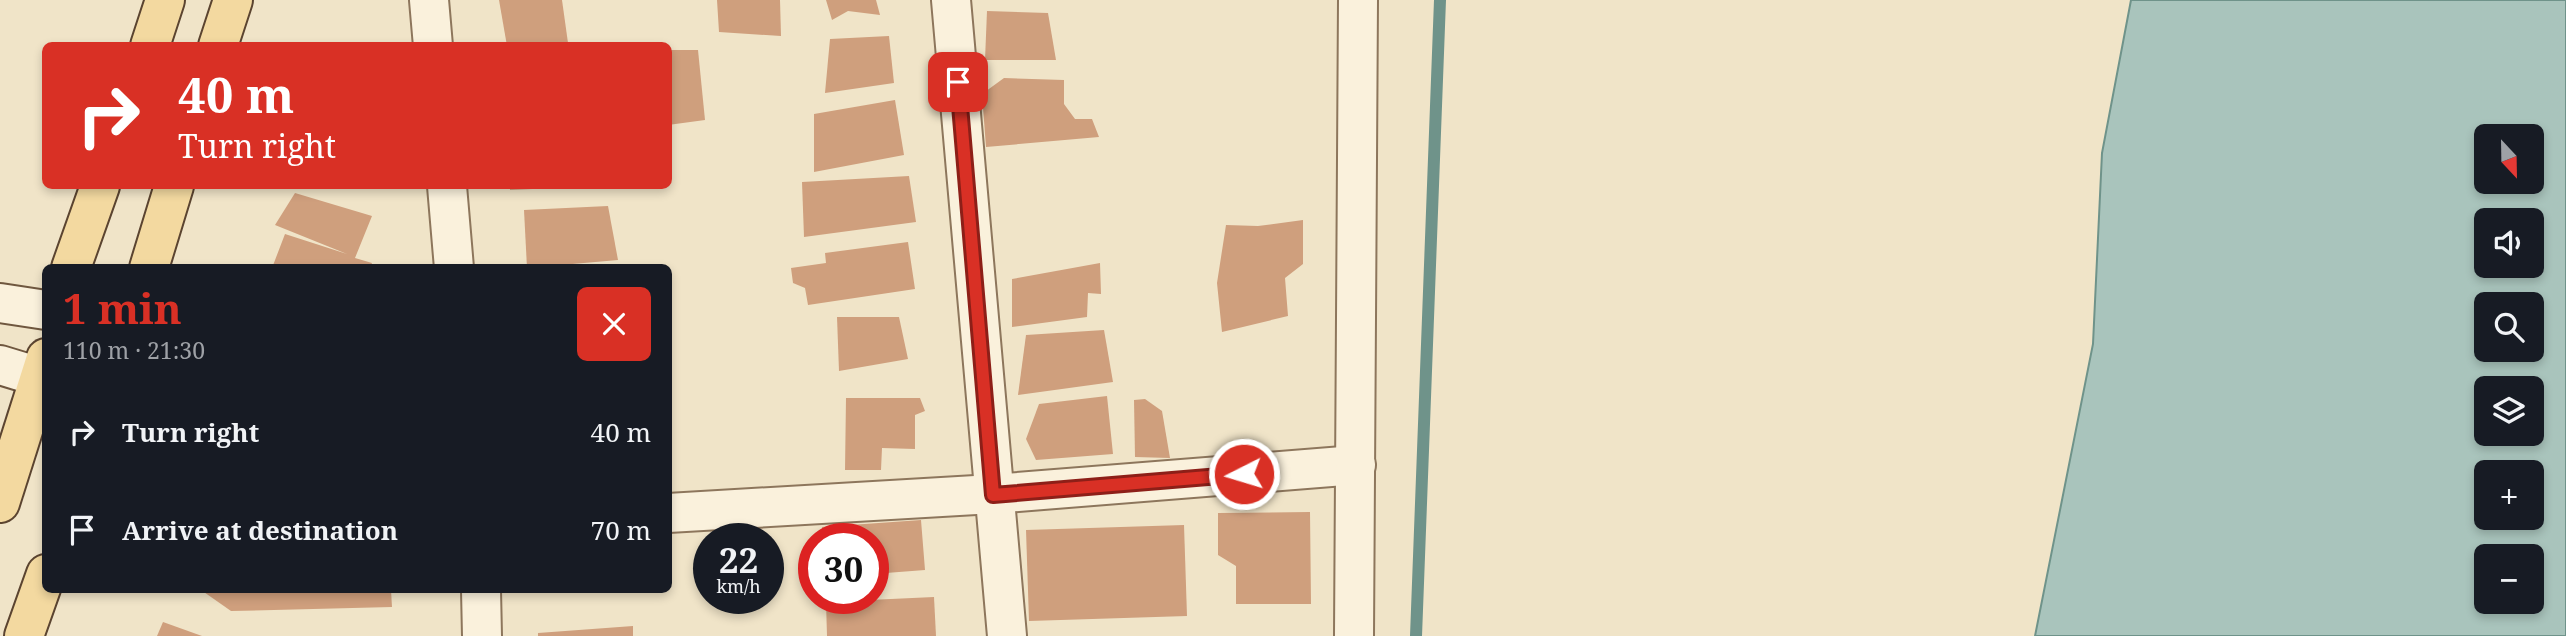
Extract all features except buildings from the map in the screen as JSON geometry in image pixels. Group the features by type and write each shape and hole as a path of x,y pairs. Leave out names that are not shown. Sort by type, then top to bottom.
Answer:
{"main road":[{"path":"150,42 165,0"},
{"path":"219,42 233,0"},
{"path":"72,264 99,189"},
{"path":"150,264 173,189"},
{"path":"0,503 42,377"},
{"path":"24,636 42,585"}],"street":[{"path":"429,0 433,42"},
{"path":"951,0 1007,636"},
{"path":"1354,636 1358,0"},
{"path":"447,189 454,264"},
{"path":"0,303 42,309"},
{"path":"0,365 42,371"},
{"path":"672,513 993,495 1356,465"},
{"path":"481,593 482,636"}],"water":[{"path":"2131,0 2566,0 2566,636 2035,636 2093,344 2102,153"}],"waterway":[{"path":"1416,636 1440,0"}],"route":[{"path":"958,82 993,495 1244,474"}]}
